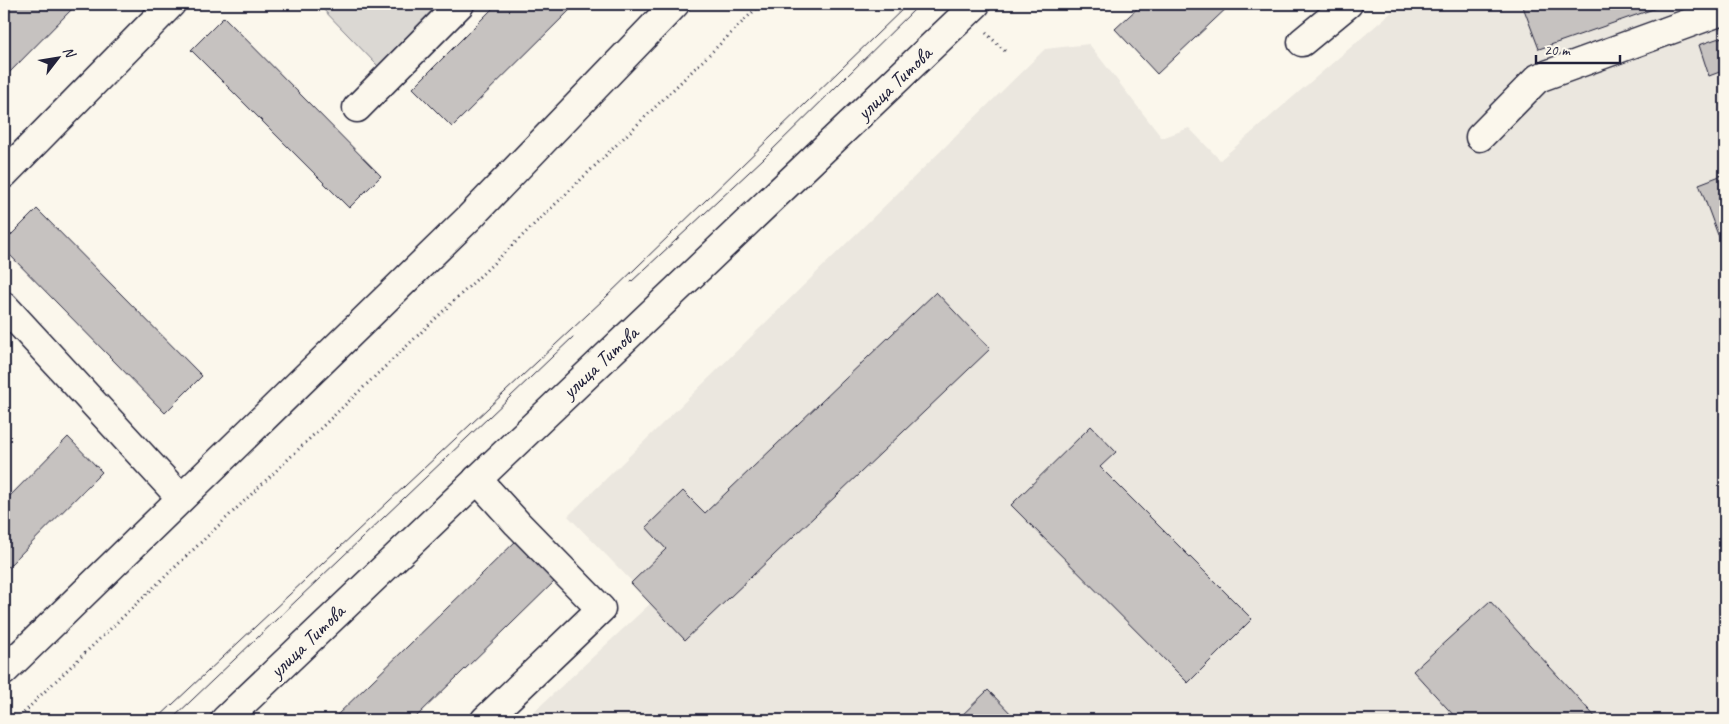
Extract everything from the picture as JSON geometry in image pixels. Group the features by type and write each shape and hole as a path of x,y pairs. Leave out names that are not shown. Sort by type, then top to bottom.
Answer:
{"main road":[{"path":"4,174 171,4"},
{"path":"357,108 460,4"},
{"path":"4,671 180,497 469,218 675,4"},
{"name":"улица Титова","path":"225,720 976,4"},
{"path":"1302,42 1348,4"},
{"path":"1480,137 1538,78 1725,10"},
{"path":"4,306 180,497"},
{"path":"477,478 517,523 601,609 485,720"}],"path":[{"path":"17,720 736,31 761,4"},
{"path":"829,4 850,6"}],"shaded area":[{"path":"318,4 438,4 378,66"},
{"path":"1401,4 1725,4 1725,720 525,720 652,602 568,516 1045,49 1089,44 1162,138 1189,128 1220,160"}],"building":[{"path":"4,4 77,4 4,78"},
{"path":"497,4 576,4 452,127 413,88"},
{"path":"1142,4 1231,4 1157,74 1115,29"},
{"path":"1522,4 1658,4 1659,7 1539,49"},
{"path":"224,17 381,176 349,208 191,50"},
{"path":"1725,36 1725,70 1709,76 1699,45"},
{"path":"1725,174 1725,233 1718,235 1699,184"},
{"path":"37,209 202,376 165,413 4,249 4,242"},
{"path":"936,292 990,349 685,640 631,583 666,549 646,527 683,491 705,513"},
{"path":"1091,426 1116,452 1100,467 1252,619 1188,683 1011,505"},
{"path":"68,437 102,472 4,571 4,502"},
{"path":"520,537 559,577 413,720 332,720"},
{"path":"1490,601 1598,720 1458,720 1413,671"},
{"path":"988,690 1017,720 957,720"}],"tram line":[{"path":"156,720 604,299 908,4"},
{"path":"631,282 763,159 920,4"},
{"path":"171,720 573,337"}]}
